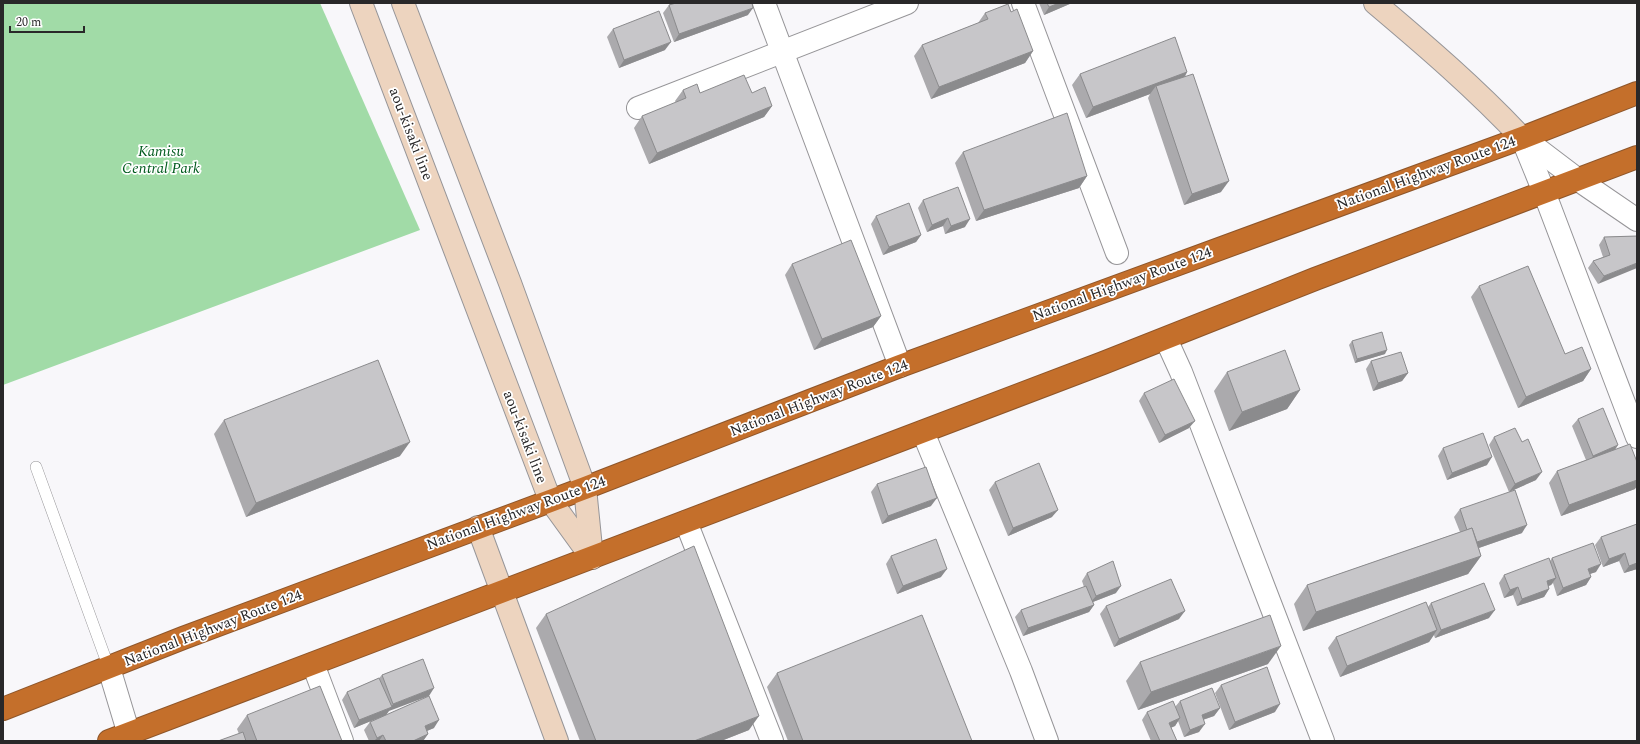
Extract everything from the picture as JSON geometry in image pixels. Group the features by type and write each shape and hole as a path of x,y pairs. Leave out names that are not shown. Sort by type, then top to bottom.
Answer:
{"highway":[{"name":"National Highway Route 124","path":"3,709 198,633 585,488 900,366 1522,138 1637,93"},
{"path":"123,739 313,664 1166,339 1315,279 1637,157"}],"main road":[{"name":"aou-kisaki line","path":"361,3 550,500 592,558"},
{"path":"403,3 510,283 585,488 592,558"},
{"path":"1375,3 1464,79 1522,138"},
{"path":"478,527 557,741"}],"street":[{"path":"764,3 900,366"},
{"path":"638,108 907,3"},
{"path":"1023,3 1117,253"},
{"path":"1522,138 1577,179 1637,220"},
{"path":"1522,138 1637,437"},
{"path":"1166,339 1181,372 1323,741"},
{"path":"923,432 1022,671 1047,741"},
{"path":"686,522 772,741"},
{"path":"313,664 342,741"},
{"path":"109,668 123,739"}],"lane":[{"path":"36,467 109,668"}],"green space":[{"name":"Kamisu Central Park","path":"3,3 320,3 420,230 3,385"}],"building":[{"path":"676,3 752,3 753,8 679,34 669,5"},
{"path":"1047,3 1059,3 1049,7"},
{"path":"1008,4 1011,12 1017,9 1033,51 939,87 922,45 988,19 985,13"},
{"path":"659,11 671,42 624,60 613,29"},
{"path":"1175,37 1187,72 1093,107 1080,74"},
{"path":"1193,74 1229,181 1192,194 1156,86"},
{"path":"744,75 752,93 765,87 772,106 657,153 642,116 686,98 683,90 697,84 700,93"},
{"path":"1067,113 1087,176 984,210 963,152"},
{"path":"958,187 970,219 951,226 948,218 932,225 923,200"},
{"path":"909,203 921,235 889,247 876,216"},
{"path":"1637,236 1637,263 1604,276 1593,261 1610,255 1604,237"},
{"path":"851,240 881,316 822,339 792,264"},
{"path":"1528,266 1565,354 1582,347 1591,369 1526,397 1479,286"},
{"path":"1382,332 1387,350 1357,359 1352,341"},
{"path":"1285,350 1300,390 1242,412 1227,372"},
{"path":"1401,352 1408,373 1378,383 1371,361"},
{"path":"378,360 410,442 256,503 224,420"},
{"path":"1174,379 1195,421 1165,435 1144,393"},
{"path":"1603,408 1618,445 1593,456 1578,419"},
{"path":"1515,428 1522,442 1528,439 1542,472 1515,484 1494,437"},
{"path":"1483,433 1492,457 1452,473 1443,448"},
{"path":"1630,444 1637,462 1637,480 1569,505 1557,471"},
{"path":"1039,463 1058,510 1013,528 995,482"},
{"path":"926,467 937,498 888,516 877,484"},
{"path":"1515,490 1527,525 1477,542 1472,528 1467,530 1460,509"},
{"path":"1637,524 1637,563 1629,566 1625,553 1609,559 1601,537"},
{"path":"1472,528 1481,556 1316,612 1307,585"},
{"path":"936,539 947,569 903,586 891,556"},
{"path":"1593,543 1601,564 1588,569 1591,577 1563,588 1552,558"},
{"path":"694,546 759,716 694,741 596,741 546,614"},
{"path":"1549,558 1556,578 1547,581 1549,589 1522,599 1518,587 1510,590 1504,575"},
{"path":"1113,561 1121,586 1096,596 1087,573"},
{"path":"1171,579 1185,611 1119,639 1106,606"},
{"path":"1484,583 1495,610 1441,630 1431,603"},
{"path":"1086,586 1094,605 1028,628 1021,610"},
{"path":"1426,602 1437,630 1347,666 1336,637"},
{"path":"922,615 972,741 803,741 777,673"},
{"path":"1270,615 1281,646 1151,692 1140,662"},
{"path":"423,659 434,688 393,704 382,675"},
{"path":"1267,667 1280,704 1235,722 1221,685"},
{"path":"379,678 392,707 359,720 347,692"},
{"path":"320,686 342,741 257,741 247,715"},
{"path":"1212,688 1220,708 1202,715 1205,724 1190,730 1180,701"},
{"path":"429,696 439,720 425,726 428,734 413,741 386,741 383,735 377,738 370,722"},
{"path":"1173,701 1180,718 1169,723 1177,741 1160,741 1147,712"},
{"path":"243,732 246,741 218,741"}]}
